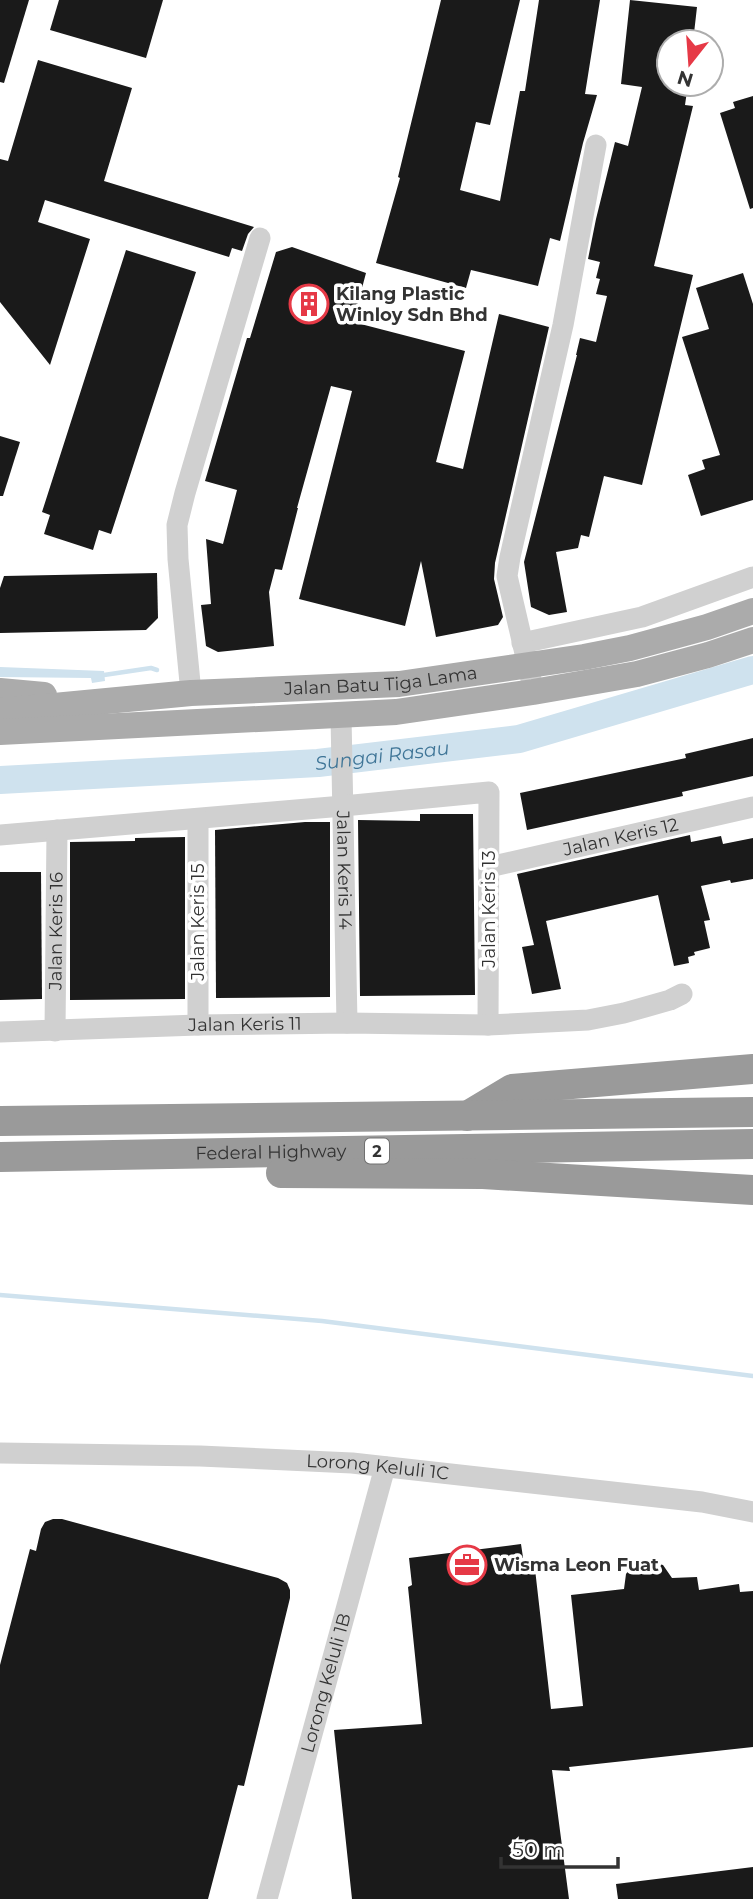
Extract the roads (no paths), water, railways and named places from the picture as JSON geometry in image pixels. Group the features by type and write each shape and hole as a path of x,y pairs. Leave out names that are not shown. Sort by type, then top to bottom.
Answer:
{"highway":[{"path":"467,1116 512,1089 753,1069"},
{"name":"Federal Highway","path":"0,1121 753,1112"},
{"name":"Federal Highway","path":"0,1157 753,1144"},
{"path":"96,1156 270,1172 483,1174 753,1190"}],"main road":[{"name":"Jalan Batu Tiga Lama","path":"0,711 191,693 399,684 525,654 584,657 630,648 753,611"},
{"name":"Jalan Batu Tiga Lama","path":"0,732 396,712 636,674 753,640"},
{"path":"0,691 108,701"}],"street":[{"path":"533,692 507,576 509,557 563,325 596,145"},
{"path":"191,693 177,525 260,238"},
{"path":"525,654 642,617 753,577"},
{"name":"Jalan Keris 14","path":"341,716 347,1023"},
{"name":"Jalan Keris 13","path":"343,798 489,792 488,1025"},
{"path":"0,835 198,819 343,798"},
{"name":"Jalan Keris 12","path":"489,867 753,807"},
{"name":"Jalan Keris 15","path":"198,819 198,1025"},
{"name":"Jalan Keris 16","path":"55,1031 57,830"},
{"name":"Jalan Keris 11","path":"0,1032 198,1025 488,1025 588,1020 624,1013 682,994"},
{"name":"Lorong Keluli 1C","path":"0,1453 200,1456 352,1463 702,1502 753,1513"},
{"name":"Lorong Keluli 1B","path":"267,1899 385,1467"}],"water":[{"path":"0,667 104,671 105,681 92,683 91,678 0,677"}],"waterway":[{"path":"104,675 151,668 157,670"},
{"name":"Sungai Rasau","path":"0,780 318,763 519,739 753,670"},
{"path":"0,1295 322,1321 753,1376"}],"place":[{"name":"Kilang Plastic Winloy Sdn Bhd","path":"309,304"},
{"name":"Wisma Leon Fuat","path":"467,1565"}]}
